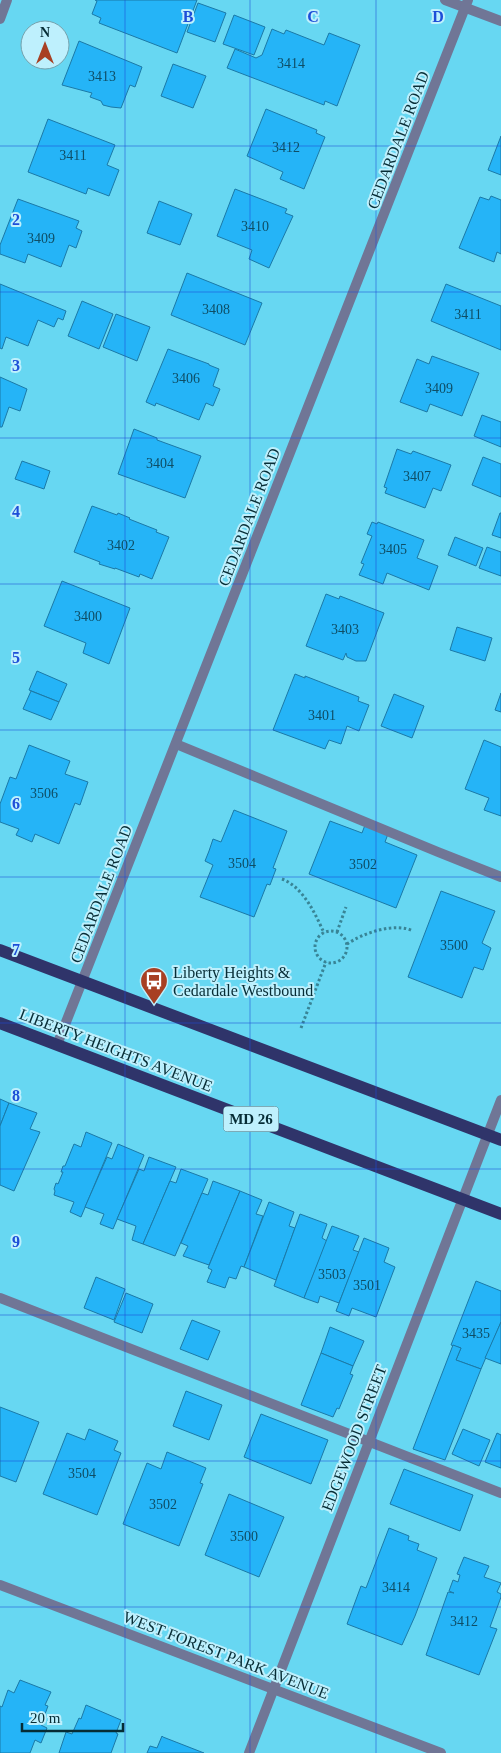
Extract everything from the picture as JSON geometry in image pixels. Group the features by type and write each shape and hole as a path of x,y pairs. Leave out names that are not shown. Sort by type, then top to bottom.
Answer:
{"main road":[{"path":"0,950 501,1140"},
{"name":"LIBERTY HEIGHTS AVENUE","path":"0,1023 501,1214"}],"street":[{"path":"0,19 8,0"},
{"path":"445,0 467,4 501,21"},
{"name":"CEDARDALE ROAD","path":"57,1045 467,4"},
{"path":"176,744 501,876"},
{"name":"EDGEWOOD STREET","path":"249,1753 501,1100"},
{"path":"0,1298 501,1493"},
{"name":"WEST FOREST PARK AVENUE","path":"0,1585 441,1753"}],"path":[{"path":"282,879 296,887 308,902 324,933"},
{"path":"337,932 346,907"},
{"path":"347,944 358,936 373,931 404,928 414,931"},
{"path":"337,932 347,944 346,954 334,963 326,962 319,958 315,949 318,938 324,933 337,932"},
{"path":"301,1028 326,962"}],"building":[{"path":"95,0 197,0 177,53 99,23 101,18 92,14 97,1"},
{"path":"198,3 226,13 215,42 187,32"},
{"path":"234,15 265,27 254,55 223,44"},
{"path":"272,29 284,34 286,30 324,45 329,33 360,45 337,106 325,101 324,105 227,68 235,49 256,58 262,55"},
{"path":"79,41 142,67 135,87 130,85 121,108 103,105 101,101 90,97 92,93 62,85 68,70 70,70 70,64"},
{"path":"173,64 206,76 193,108 161,96"},
{"path":"266,109 317,130 316,133 325,137 304,189 280,179 283,172 247,156"},
{"path":"48,119 115,145 107,165 119,170 109,196 88,188 86,194 28,172"},
{"path":"501,136 501,175 488,170"},
{"path":"235,189 287,209 285,213 293,216 269,268 249,259 252,250 217,236"},
{"path":"491,196 501,200 501,254 497,252 494,262 459,248 480,197 489,200"},
{"path":"18,199 79,221 76,228 82,231 76,248 69,245 61,267 28,254 25,263 0,254 0,245"},
{"path":"159,201 192,214 180,245 147,233"},
{"path":"187,273 262,303 245,345 171,315"},
{"path":"0,284 66,311 63,320 58,318 54,327 38,320 28,346 6,337 2,349 0,348"},
{"path":"446,284 501,306 501,350 431,321"},
{"path":"82,301 113,314 99,349 68,336"},
{"path":"116,314 150,327 137,361 103,347"},
{"path":"168,349 219,369 213,386 220,389 213,406 206,403 199,420 156,403 155,406 146,402"},
{"path":"432,356 479,373 462,416 430,404 427,412 400,402 417,359 429,364"},
{"path":"0,377 27,389 20,411 9,407 2,427 0,427"},
{"path":"482,415 501,422 501,447 474,436"},
{"path":"134,429 157,438 157,440 201,456 185,498 118,474"},
{"path":"397,449 411,454 413,451 451,465 441,491 433,488 425,508 385,493 387,488 384,487"},
{"path":"483,457 501,464 501,497 472,485"},
{"path":"22,461 50,471 44,489 15,479"},
{"path":"92,506 117,515 118,513 169,537 152,579 140,574 139,577 99,564 100,562 74,552"},
{"path":"501,513 501,538 492,535"},
{"path":"372,522 377,524 378,522 424,540 417,558 438,566 429,590 387,573 383,584 359,575 364,564 361,563 372,536 367,534"},
{"path":"455,537 483,548 476,566 448,555"},
{"path":"487,547 501,552 501,576 479,568"},
{"path":"62,581 130,608 109,664 83,653 86,643 44,626"},
{"path":"326,594 339,599 340,596 384,613 366,661 356,661 347,657 346,653 343,660 306,646"},
{"path":"457,627 492,638 485,661 450,650"},
{"path":"37,671 67,684 59,702 29,690"},
{"path":"295,674 359,697 358,701 369,705 359,731 347,726 341,744 329,740 325,749 273,730"},
{"path":"31,691 59,702 51,720 23,709"},
{"path":"501,693 501,712 495,710"},
{"path":"394,694 424,706 412,738 381,726"},
{"path":"484,740 501,747 501,816 484,810 489,798 465,789"},
{"path":"29,745 70,761 65,774 88,782 80,805 75,803 59,844 35,834 32,842 16,835 19,829 0,822 0,804 10,777 16,779"},
{"path":"234,810 287,831 273,868 276,869 270,885 267,884 254,917 200,897 213,865 205,861 213,839 221,842"},
{"path":"330,821 362,833 365,825 388,834 385,842 417,855 396,908 309,874"},
{"path":"441,891 495,911 482,943 491,948 483,970 474,967 462,998 408,977"},
{"path":"0,1099 9,1103 0,1126"},
{"path":"9,1103 37,1113 30,1129 40,1132 14,1191 0,1185 0,1126"},
{"path":"86,1132 112,1143 81,1217 70,1212 74,1202 54,1195 54,1189 56,1183 58,1184 63,1172 61,1172 63,1166 65,1166 74,1144 81,1147"},
{"path":"118,1144 144,1155 113,1229 100,1224 104,1214 85,1207 107,1157 112,1159"},
{"path":"149,1157 176,1167 143,1244 132,1240 136,1226 117,1219 139,1169 144,1171"},
{"path":"181,1169 208,1179 175,1256 143,1244 170,1181 176,1183"},
{"path":"213,1181 240,1191 209,1265 183,1256 188,1246 181,1243 202,1193 208,1195"},
{"path":"240,1191 262,1200 256,1214 263,1216 244,1267 241,1266 236,1279 229,1277 225,1288 207,1282 212,1270 208,1268"},
{"path":"269,1202 294,1212 289,1226 295,1228 276,1280 244,1267"},
{"path":"300,1214 327,1224 322,1238 327,1241 304,1298 274,1286"},
{"path":"332,1226 359,1236 353,1250 359,1252 339,1303 320,1296 318,1303 304,1298"},
{"path":"364,1238 389,1248 384,1262 395,1267 376,1317 352,1308 349,1316 336,1311"},
{"path":"96,1277 125,1289 114,1320 84,1308"},
{"path":"476,1281 501,1291 501,1322 481,1369 456,1360 461,1348 451,1345"},
{"path":"126,1293 153,1304 142,1333 114,1322"},
{"path":"192,1320 220,1331 208,1360 180,1349"},
{"path":"501,1322 501,1364 485,1358"},
{"path":"330,1327 364,1341 353,1366 321,1353"},
{"path":"453,1345 461,1348 456,1360 481,1369 445,1460 413,1449"},
{"path":"321,1353 353,1366 350,1374 353,1375 339,1409 337,1408 333,1417 301,1405"},
{"path":"186,1391 222,1405 209,1440 173,1426"},
{"path":"0,1407 39,1422 16,1482 0,1476"},
{"path":"261,1414 328,1440 311,1484 244,1457"},
{"path":"89,1429 118,1441 114,1450 121,1453 97,1515 43,1494 67,1433 85,1440"},
{"path":"463,1429 490,1440 479,1466 452,1454"},
{"path":"497,1433 501,1435 501,1468 485,1462"},
{"path":"167,1452 206,1468 200,1483 203,1484 179,1546 123,1524 147,1463 161,1469"},
{"path":"404,1469 473,1495 460,1531 390,1504"},
{"path":"229,1494 284,1517 259,1577 205,1555"},
{"path":"389,1528 409,1536 408,1540 419,1544 417,1550 437,1558 402,1645 347,1624 361,1586 366,1588"},
{"path":"464,1557 489,1566 484,1577 501,1583 497,1592 501,1594 501,1597 490,1627 497,1629 479,1675 426,1655 448,1592 454,1593 449,1591 453,1580 458,1582 460,1575 457,1574"},
{"path":"20,1680 51,1692 45,1705 48,1706 41,1725 47,1728 41,1743 35,1740 30,1753 0,1753 0,1706 2,1707 8,1690 14,1693"},
{"path":"86,1705 121,1720 111,1753 59,1753 66,1732 72,1734 79,1718 81,1719"},
{"path":"162,1736 204,1753 147,1753 150,1746 157,1748"}],"place":[{"name":"Liberty Heights & Cedardale Westbound","path":"154,1005"}]}
